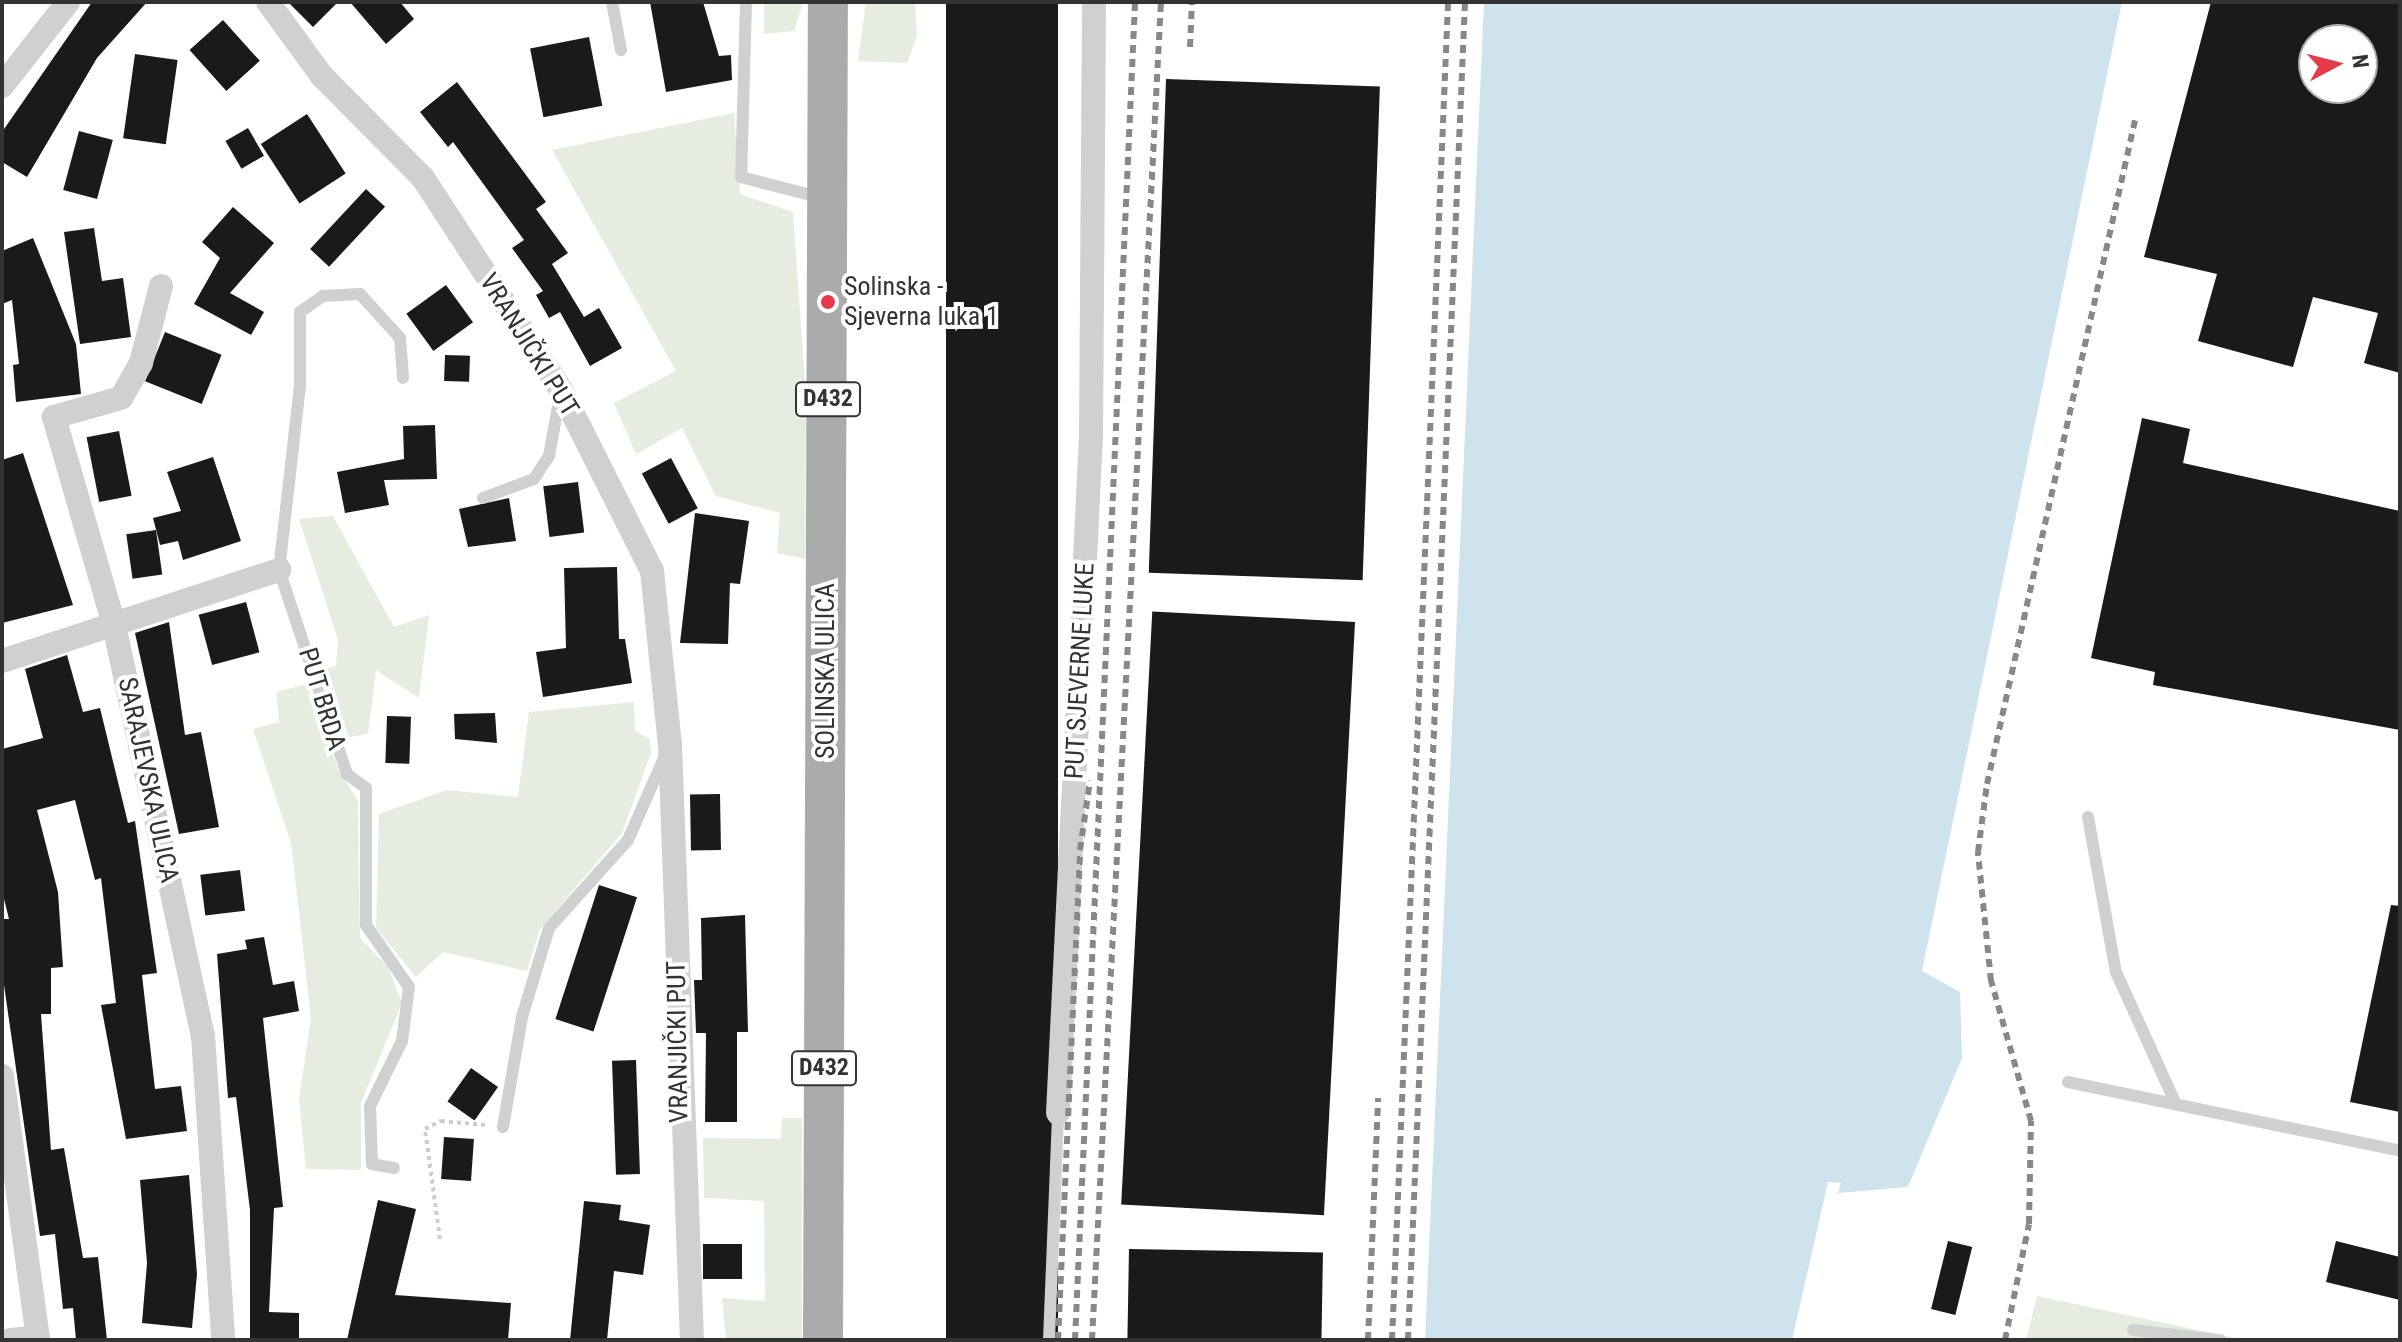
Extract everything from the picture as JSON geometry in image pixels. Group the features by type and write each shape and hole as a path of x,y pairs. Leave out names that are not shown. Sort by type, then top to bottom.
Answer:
{"main road":[{"name":"SOLINSKA ULICA","path":"823,1340 828,2"}],"street":[{"path":"2,86 68,2"},
{"name":"VRANJIČKI PUT","path":"268,2 322,76 423,178 561,390 652,571 670,744 692,1340"},
{"name":"PUT SJEVERNE LUKE","path":"1058,1113 1091,436 1094,2"},
{"name":"SARAJEVSKA ULICA","path":"161,286 141,363 121,398 54,417 114,625 203,1035 223,1340"},
{"path":"2,661 279,570"},
{"path":"2,1076 38,1338 11,1340"}],"lane":[{"path":"612,2 621,50"},
{"path":"746,2 741,177 829,200"},
{"path":"279,570 300,386 300,312 323,296 360,294 400,338 403,378"},
{"path":"483,498 534,479 549,456 561,390"},
{"name":"PUT BRDA","path":"279,570 347,774 366,788 366,925 409,987 402,1041 370,1106 372,1164 394,1168"},
{"name":"VRANJIČKI PUT","path":"503,1127 522,1017 549,928 628,840 670,744"},
{"path":"2088,817 2116,972 2176,1104"},
{"path":"2068,1082 2400,1151"},
{"name":"PUT SJEVERNE LUKE","path":"1049,1340 1058,1113"},
{"path":"2133,1330 2220,1340"}],"path":[{"path":"440,1239 425,1129 441,1121 503,1127"}],"shaded area":[{"path":"764,2 803,2 794,31 764,34"},
{"path":"866,2 915,2 917,36 907,63 858,61"},
{"path":"734,113 740,194 793,212 806,397 805,559 777,553 780,513 716,496 682,428 636,454 614,403 676,371 552,150"},
{"path":"333,516 394,627 429,615 419,698 376,670 368,734 349,737 323,670 336,666 338,640 299,519"},
{"path":"307,684 339,771 358,801 360,938 388,967 402,1003 361,1103 361,1170 306,1169 299,1099 311,1018 291,843 253,729 279,722 276,692"},
{"path":"634,702 635,731 650,739 651,753 622,833 540,929 527,971 443,952 416,977 376,928 379,814 447,790 518,797 529,712"},
{"path":"782,1118 802,1118 802,1340 726,1340 722,1298 765,1301 764,1201 704,1198 703,1138 781,1139"},
{"path":"2037,1296 2245,1340 2026,1340"}],"water":[{"path":"1484,2 2122,2 1922,971 1960,992 1962,1058 1908,1187 1838,1193 1841,1183 1828,1182 1792,1340 1425,1340"}],"building":[{"path":"92,2 147,2 97,58 27,177 2,162 2,132"},
{"path":"288,2 338,2 313,27"},
{"path":"350,2 400,2 414,19 386,44"},
{"path":"650,2 703,2 719,56 731,55 732,80 666,92"},
{"path":"946,2 1058,2 1058,1340 946,1340"},
{"path":"2211,2 2400,2 2400,373 2364,363 2378,313 2313,297 2293,367 2198,341 2217,274 2144,257"},
{"path":"223,20 260,61 226,91 190,50"},
{"path":"589,37 602,106 543,117 530,48"},
{"path":"135,54 178,60 166,144 123,138"},
{"path":"1166,79 1380,86 1363,580 1149,573"},
{"path":"457,82 546,202 536,209 568,253 552,264 584,317 599,308 622,348 590,366 560,312 549,318 536,295 543,291 512,248 524,240 453,142 448,147 420,112"},
{"path":"307,114 346,174 300,204 261,144"},
{"path":"248,128 264,156 241,169 225,141"},
{"path":"79,131 113,140 97,199 63,190"},
{"path":"366,189 385,207 329,267 310,249"},
{"path":"233,207 274,243 230,293 264,312 251,335 194,304 220,258 202,242"},
{"path":"94,228 102,281 123,278 131,337 80,344 64,232"},
{"path":"33,238 76,344 81,394 16,402 13,365 19,364 12,300 2,304 2,251"},
{"path":"446,285 473,322 433,351 406,314"},
{"path":"165,332 222,355 202,404 145,381"},
{"path":"445,355 470,356 469,382 444,381"},
{"path":"2142,418 2190,429 2183,463 2400,511 2400,730 2153,685 2155,672 2091,658"},
{"path":"435,425 437,479 384,480 389,505 345,513 337,472 404,459 403,426"},
{"path":"119,431 132,496 99,502 87,437"},
{"path":"23,453 73,605 2,623 2,460"},
{"path":"213,457 241,541 183,560 178,541 160,545 153,518 181,511 167,472"},
{"path":"671,458 698,508 669,524 642,473"},
{"path":"578,482 584,533 549,537 543,486"},
{"path":"509,498 516,541 468,547 459,509"},
{"path":"695,513 749,521 740,584 730,583 728,644 680,643"},
{"path":"156,530 162,575 133,579 126,534"},
{"path":"617,567 619,639 625,639 632,683 543,697 536,652 566,648 564,568"},
{"path":"246,602 259,652 212,665 199,615"},
{"path":"1152,611 1355,622 1324,1215 1121,1205"},
{"path":"169,622 185,735 201,732 219,827 179,834 135,633"},
{"path":"67,655 83,712 100,708 128,823 135,821 157,973 142,975 155,1089 181,1086 187,1131 126,1139 101,1005 116,1003 101,878 95,880 75,800 37,810 58,892 63,967 51,968 51,1014 41,1014 51,1150 64,1148 83,1258 98,1257 107,1340 76,1340 73,1308 63,1309 55,1234 40,1236 2,971 2,919 9,919 2,891 2,749 43,738 25,669"},
{"path":"495,713 497,743 455,739 454,714"},
{"path":"387,716 411,717 409,764 385,763"},
{"path":"720,794 721,850 691,851 690,795"},
{"path":"240,870 245,911 205,916 200,875"},
{"path":"599,885 637,897 593,1031 555,1019"},
{"path":"2391,905 2400,906 2400,1112 2350,1102"},
{"path":"745,915 748,1032 737,1032 737,1122 705,1122 706,1033 696,1033 694,980 702,980 701,918"},
{"path":"264,937 273,985 294,981 299,1011 263,1018 283,1207 274,1208 269,1312 299,1313 299,1340 250,1340 250,1210 236,1097 228,1098 217,954 247,949 245,940"},
{"path":"636,1060 640,1174 616,1175 612,1061"},
{"path":"471,1068 498,1087 475,1121 447,1102"},
{"path":"444,1137 474,1139 471,1181 441,1179"},
{"path":"189,1175 197,1274 192,1328 142,1323 147,1263 140,1180"},
{"path":"378,1200 416,1209 395,1295 511,1303 508,1340 347,1340"},
{"path":"584,1201 621,1205 619,1220 650,1225 643,1275 614,1271 607,1340 570,1340"},
{"path":"1948,1241 1972,1247 1955,1315 1931,1309"},
{"path":"2336,1241 2400,1257 2400,1300 2326,1282"},
{"path":"703,1244 742,1244 742,1279 703,1279"},
{"path":"1129,1249 1323,1252 1321,1340 1127,1340"}],"railway":[{"path":"1075,1340 1135,2"},
{"path":"1092,1340 1161,2"},
{"path":"1190,47 1192,2"},
{"path":"1392,1340 1448,2"},
{"path":"1408,1340 1465,2"},
{"path":"2005,1340 2029,1224 2031,1121 1991,981 1978,852 1987,784 2135,120"},
{"path":"1058,1340 1080,850 1090,781"},
{"path":"1368,1340 1378,1098"}],"place":[{"name":"Solinska - Sjeverna luka 1","path":"828,302"}]}
